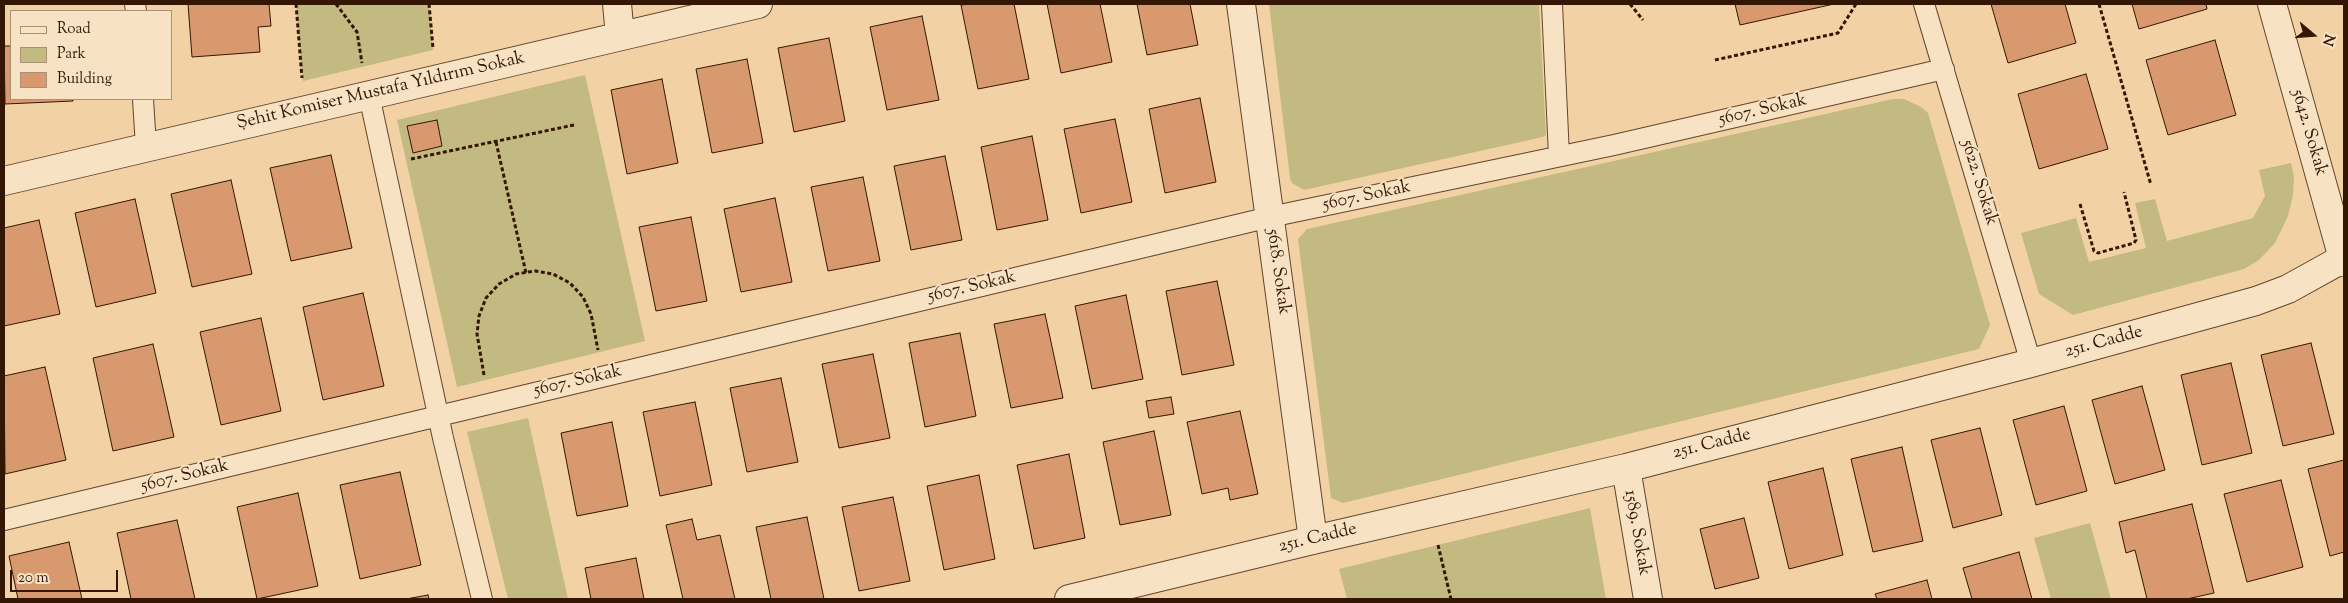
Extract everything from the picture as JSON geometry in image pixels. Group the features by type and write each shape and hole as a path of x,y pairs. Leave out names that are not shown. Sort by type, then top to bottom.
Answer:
{"street":[{"path":"617,4 620,36"},
{"name":"Şehit Komiser Mustafa Yıldırım Sokak","path":"4,181 758,4"},
{"name":"5618. Sokak","path":"1240,4 1313,540"},
{"name":"5642. Sokak","path":"2272,4 2344,260"},
{"name":"251. Cadde","path":"1069,599 1313,540 1626,468 2031,363 2256,301 2288,289 2344,260"},
{"name":"1589. Sokak","path":"1626,468 1648,599"}],"lane":[{"path":"1552,4 1559,156"},
{"name":"5622. Sokak","path":"1924,4 2031,363"},
{"name":"5607. Sokak","path":"4,520 1270,217 1559,156 1944,69"},
{"path":"369,95 439,416 482,599"},
{"path":"143,100 146,147"}],"path":[{"path":"296,4 303,81"},
{"path":"336,4 357,32 363,67"},
{"path":"429,4 433,50"},
{"path":"1630,4 1643,20"},
{"path":"1715,60 1838,33 1856,4"},
{"path":"2100,4 2151,185"},
{"path":"406,160 574,125"},
{"path":"496,142 526,273"},
{"path":"2080,204 2094,251 2098,252 2134,243 2136,240 2124,192"},
{"path":"485,380 477,334 479,316 486,298 499,284 516,274 535,271 553,274 570,283 583,297 591,314 599,353"},
{"path":"1438,545 1451,599"}],"green space":[{"path":"296,4 429,4 433,50 303,81"},
{"path":"1269,4 1539,4 1546,135 1304,190 1292,183 1290,178"},
{"path":"585,75 645,341 457,387 397,120"},
{"path":"1893,99 1904,99 1921,107 1928,113 1990,325 1979,349 1343,503 1331,498 1298,239 1307,229"},
{"path":"2291,163 2294,177 2293,195 2288,216 2275,243 2259,260 2244,269 2073,315 2039,294 2021,233 2076,218 2089,262 2146,248 2135,203 2155,199 2167,241 2253,218 2265,196 2259,170"},
{"path":"528,418 568,599 508,599 467,432"},
{"path":"1590,508 1606,599 1347,599 1339,569"},
{"path":"2090,523 2111,599 2051,599 2034,538"}],"building":[{"path":"188,4 269,4 271,26 258,27 260,52 192,57"},
{"path":"1014,4 1029,79 978,89 961,5"},
{"path":"1047,4 1100,4 1112,62 1061,73"},
{"path":"1137,4 1190,4 1198,45 1147,55"},
{"path":"1735,4 1834,4 1740,25"},
{"path":"1991,4 2065,4 2076,43 2008,63"},
{"path":"2132,4 2206,4 2207,9 2139,29"},
{"path":"922,16 939,100 887,110 870,27"},
{"path":"829,38 845,121 794,132 778,48"},
{"path":"2215,40 2236,115 2168,135 2146,60"},
{"path":"4,46 10,46 10,100 73,100 73,101 5,104"},
{"path":"747,59 763,143 712,153 696,69"},
{"path":"2086,74 2108,149 2039,169 2018,94"},
{"path":"662,79 678,163 627,174 611,90"},
{"path":"1200,98 1216,182 1165,193 1149,109"},
{"path":"1115,119 1132,202 1081,213 1064,129"},
{"path":"437,120 442,146 413,153 407,126"},
{"path":"1032,136 1048,220 997,230 981,147"},
{"path":"331,155 352,248 291,261 270,168"},
{"path":"945,156 962,240 911,250 894,166"},
{"path":"863,177 880,261 828,271 811,187"},
{"path":"231,180 252,274 192,287 171,194"},
{"path":"775,198 792,282 741,292 724,209"},
{"path":"135,199 156,293 96,307 75,213"},
{"path":"691,217 707,301 656,311 639,227"},
{"path":"39,220 60,314 4,326 4,228"},
{"path":"1217,281 1234,365 1182,375 1166,291"},
{"path":"363,293 384,386 323,400 303,307"},
{"path":"1126,295 1143,379 1092,389 1075,306"},
{"path":"1045,314 1063,398 1011,408 994,324"},
{"path":"261,318 281,411 221,425 200,332"},
{"path":"960,333 976,416 925,427 909,343"},
{"path":"2311,343 2334,434 2283,446 2261,355"},
{"path":"153,344 174,437 113,451 93,358"},
{"path":"873,354 890,438 839,448 822,364"},
{"path":"2231,363 2252,453 2202,465 2181,375"},
{"path":"45,367 66,460 5,474 4,376"},
{"path":"781,378 798,462 747,472 730,388"},
{"path":"2142,386 2165,470 2115,484 2092,400"},
{"path":"1171,397 1174,414 1149,418 1146,401"},
{"path":"695,402 712,485 660,496 643,412"},
{"path":"2064,406 2087,491 2036,505 2013,420"},
{"path":"1240,411 1258,494 1230,500 1228,488 1202,494 1187,422"},
{"path":"612,422 628,506 577,516 561,433"},
{"path":"1980,428 2002,515 1953,528 1931,440"},
{"path":"1154,431 1171,515 1120,525 1103,442"},
{"path":"1902,447 1923,541 1873,552 1851,459"},
{"path":"1069,454 1085,538 1034,549 1017,465"},
{"path":"2344,460 2344,552 2330,556 2308,469"},
{"path":"1823,468 1843,555 1789,569 1768,482"},
{"path":"400,472 421,565 360,579 340,485"},
{"path":"979,475 995,559 944,570 927,486"},
{"path":"2281,480 2303,567 2247,582 2224,494"},
{"path":"298,493 318,586 257,599 237,507"},
{"path":"893,497 910,581 859,591 842,507"},
{"path":"2192,504 2214,593 2187,599 2147,599 2135,550 2126,553 2119,522"},
{"path":"807,517 824,599 771,599 756,527"},
{"path":"1744,518 1759,578 1715,589 1700,529"},
{"path":"692,519 697,540 720,535 735,599 683,599 666,525"},
{"path":"177,520 195,599 131,599 117,533"},
{"path":"69,542 82,599 18,599 9,556"},
{"path":"2019,552 2032,599 1972,599 1963,568"},
{"path":"636,558 644,599 591,599 585,568"},
{"path":"1927,580 1932,599 1877,599 1875,594"},
{"path":"428,595 429,599 406,599"}]}
